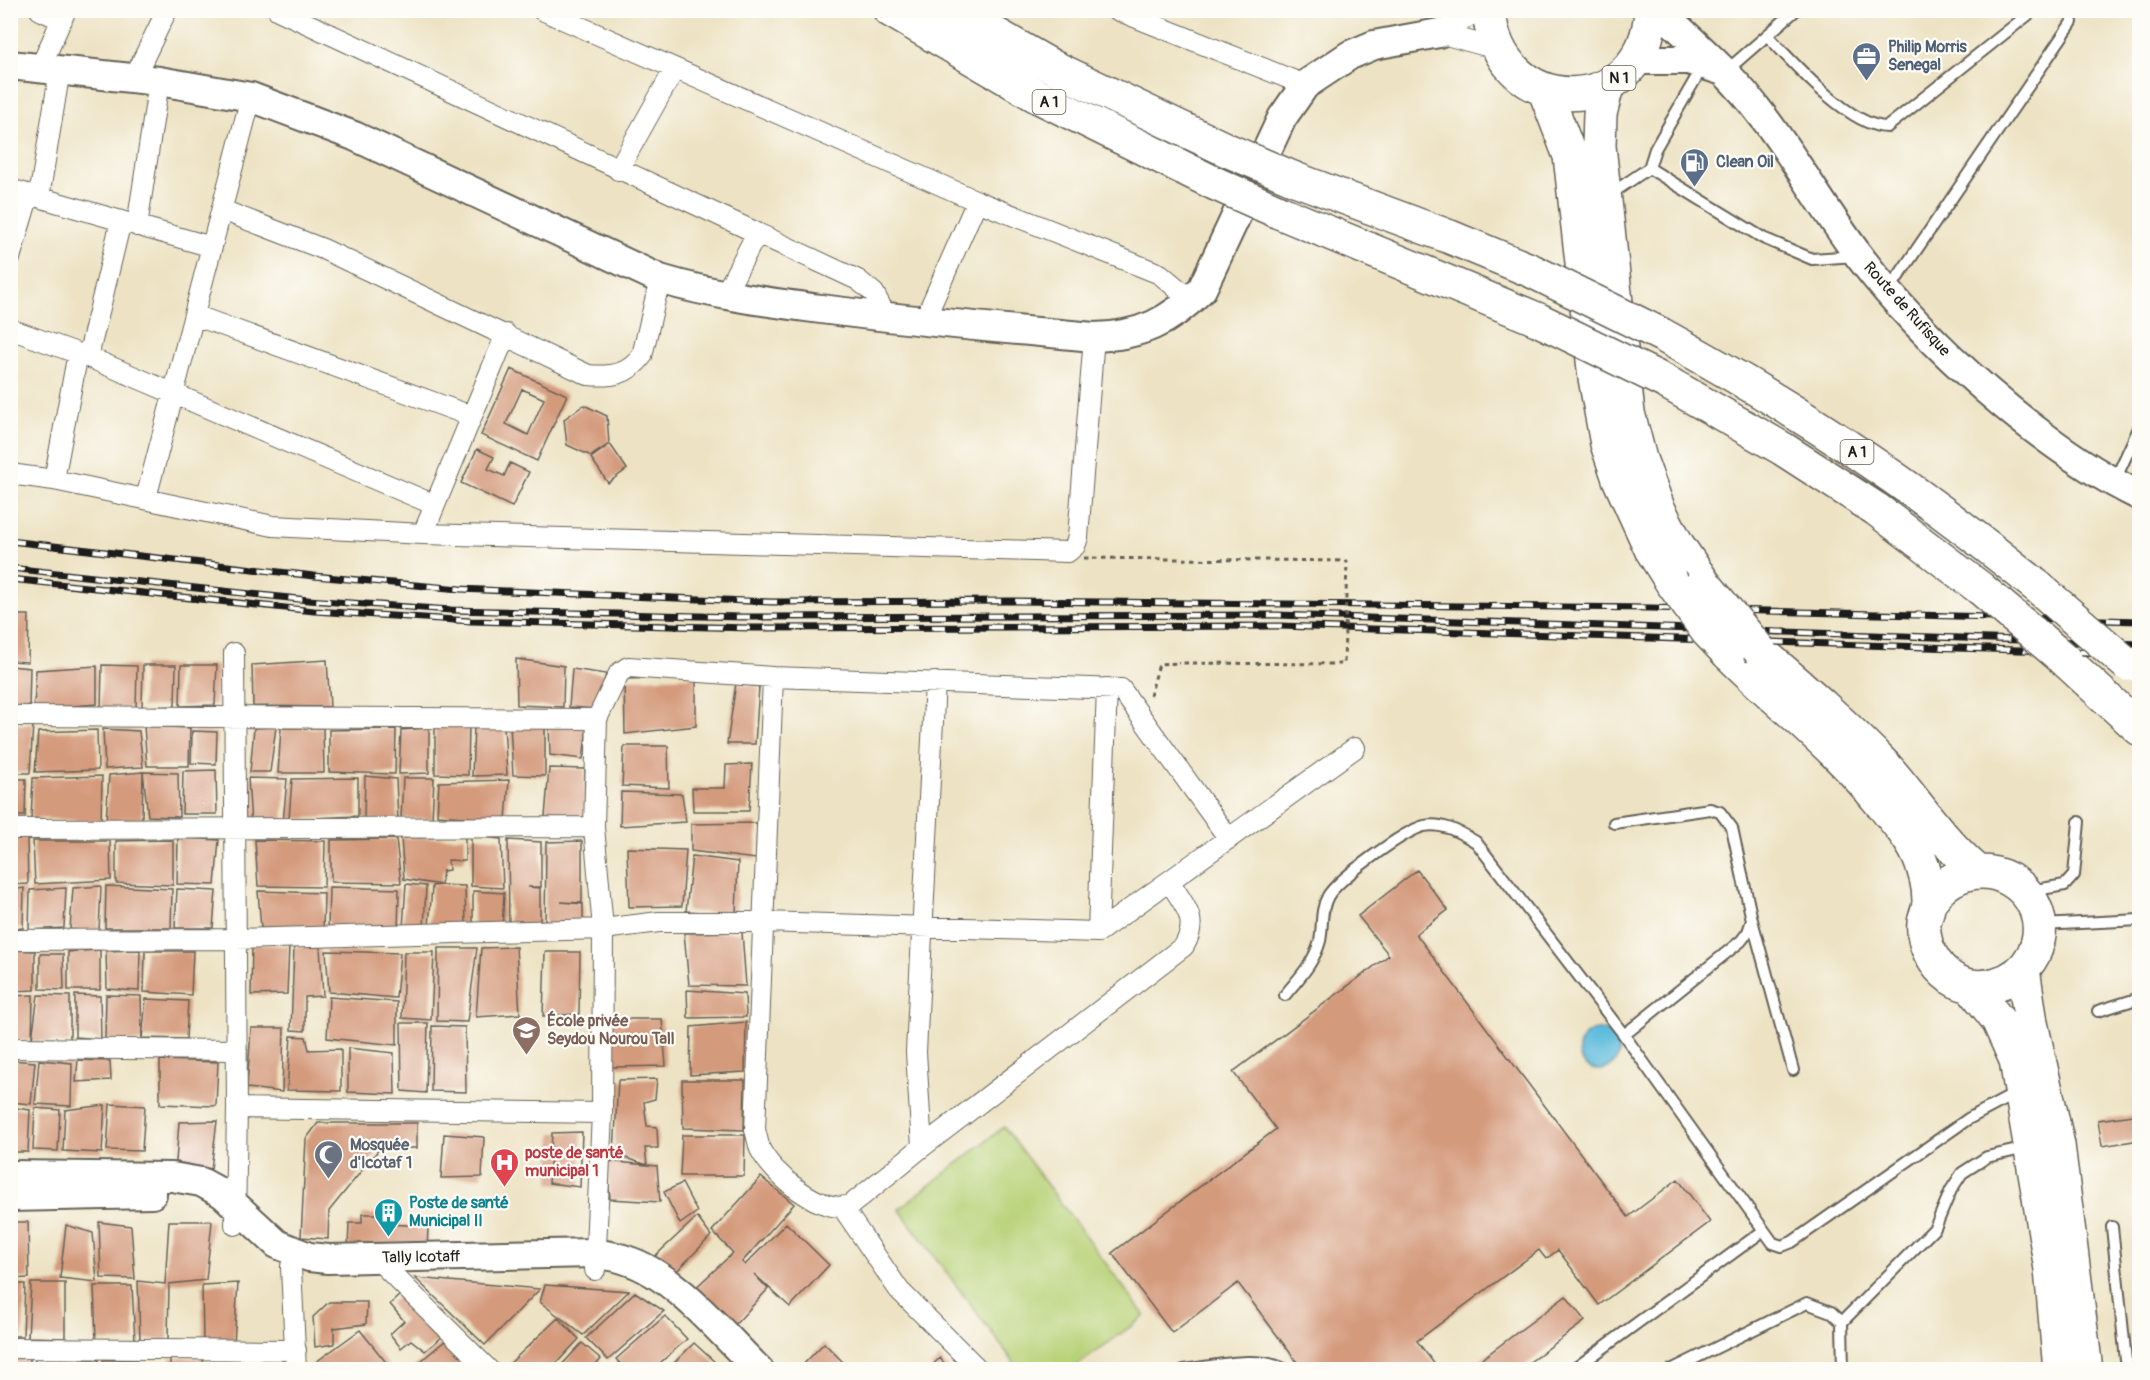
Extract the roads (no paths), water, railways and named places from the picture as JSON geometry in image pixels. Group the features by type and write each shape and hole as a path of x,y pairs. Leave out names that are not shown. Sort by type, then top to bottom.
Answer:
{"highway":[{"name":"A 1","path":"890,10 1037,96 1214,183 1539,320 1666,382 1784,449 1867,503 1980,588 2066,661 2139,729"},
{"name":"A 1","path":"953,10 1053,68 1227,150 1295,179 1450,237 1532,271 1662,335 1790,408 1931,503 2039,588 2133,670"},
{"name":"N 1","path":"1489,10 1490,28 1497,49 1509,67 1526,81 1545,91 1577,94 1607,86 1624,75 1637,60 1650,33 1651,10"},
{"path":"1607,86 1600,114 1599,146 1628,413 1640,459 1658,508 1677,544 1687,581 1707,631 1728,653 1821,737 1889,812 1919,857 1927,881 1929,903 1924,924 1926,945 1936,964 1951,978 1971,986 2005,982 2024,969 2038,941 2039,925 2035,907 2025,892 2012,880 1995,873 1977,871 1949,881 1929,903"},
{"path":"1545,91 1570,156 1595,378 1607,444 1618,479 1652,549 1760,651 1847,728 1886,768 1936,832 1977,871"},
{"path":"2024,969 2031,1023 2058,1145 2086,1370"},
{"path":"1971,986 1998,1020 2009,1040 2022,1090 2051,1269 2060,1370"}],"street":[{"path":"10,258 26,193 50,69 64,15 40,10"},
{"path":"54,480 83,355 129,223 146,80 167,10"},
{"path":"278,10 756,235 858,280 874,293 887,318"},
{"path":"542,10 674,70 977,201 1160,274 1191,300"},
{"path":"1117,10 1305,85"},
{"path":"10,64 146,80 250,97 354,136 660,279 724,296 887,318 1094,337 1121,336 1157,324 1191,300 1202,289 1282,118 1305,85 1326,69 1365,48 1439,33 1480,10"},
{"name":"Route de Rufisque","path":"1659,10 1761,113 1859,256 1953,361 2058,446 2113,483 2139,496"},
{"path":"1439,33 1497,49"},
{"name":"N 1","path":"1637,60 1688,60 1714,68"},
{"path":"618,170 674,70"},
{"path":"146,498 250,97"},
{"path":"26,193 212,247"},
{"path":"924,321 977,201"},
{"path":"222,210 323,249 506,334 559,364 588,375 607,377 621,374 635,366 642,356 660,279"},
{"path":"724,296 756,235"},
{"path":"194,315 471,416"},
{"path":"10,328 83,355 435,504"},
{"path":"423,534 506,334"},
{"path":"10,474 146,498 273,526 423,534 1068,552 1075,546 1078,537 1094,337"},
{"path":"234,653 237,1050 234,1214"},
{"path":"594,1262 602,1113 603,929 594,827 597,719 619,673 628,668 773,677 1121,689 1229,839"},
{"path":"773,677 755,1113 760,1149 771,1164 793,1185 816,1202 832,1208 843,1208 852,1204 922,1147 1184,946 1191,934 1192,922 1170,882"},
{"path":"922,1147 916,1052 935,682"},
{"path":"1098,932 1107,688"},
{"path":"10,716 597,719"},
{"path":"10,940 236,939 603,929 659,922 762,922 1098,932 1355,748"},
{"path":"10,829 594,827"},
{"path":"10,1048 237,1050"},
{"path":"237,1108 602,1113"},
{"path":"10,1175 67,1186"},
{"path":"10,1197 67,1186"},
{"name":"Tally Icotaff","path":"67,1186 198,1198 218,1209 234,1214 273,1259 292,1259 307,1273 327,1275 383,1266 627,1260 654,1274 682,1294 759,1370"},
{"path":"843,1208 899,1290 979,1370"},
{"path":"292,1259 296,1370"},
{"name":"Tally Icotaff","path":"594,1262 650,1289 677,1309 736,1370"},
{"path":"383,1266 489,1370"},
{"path":"10,1348 296,1350"}],"lane":[{"path":"1604,199 1649,168 1655,149 1714,68 1767,35 1796,10"},
{"path":"1767,35 1818,88 1864,120 1878,127 1887,127 2034,10"},
{"path":"1889,290 2072,22"},
{"path":"1649,168 1763,238 1812,259 1859,256"},
{"path":"2113,483 2139,426"},
{"path":"1614,823 1710,809 1720,812 1732,828 1752,920 1793,1070"},
{"path":"2025,892 2065,885 2070,880 2074,874 2079,822"},
{"path":"1285,995 1307,969 1316,954 1323,908 1335,887 1407,834 1425,826 1444,826 1476,842 1624,1035 1773,1243 1782,1246 1792,1242 1968,1119 2022,1090"},
{"path":"1624,1035 1741,941 1748,932 1752,920"},
{"path":"2039,925 2139,920"},
{"path":"2098,1011 2139,998"},
{"path":"1844,1370 1842,1322 1935,1228 1962,1173 1987,1157 2032,1147"},
{"path":"2112,1227 2127,1370"},
{"path":"1573,1370 1763,1231"},
{"path":"1671,1370 1807,1303 1821,1306 1842,1322"},
{"path":"1184,1370 1262,1362 1275,1364 1286,1370"}],"water":[{"path":"1599,1030 1613,1036 1619,1050 1613,1064 1599,1070 1585,1064 1579,1050 1585,1036"}],"railway":[{"path":"10,541 314,576 460,589 771,602 1014,601 1651,608 2140,621"},
{"path":"10,568 308,600 451,610 741,617 1277,615 2140,644"},
{"path":"10,579 314,611 471,621 750,628 1280,626 2140,654"}],"place":[{"name":"Philip Morris Senegal","path":"1867,82"},
{"name":"Clean Oil","path":"1695,188"},
{"name":"École privée Seydou Nourou Tall","path":"526,1056"},
{"name":"Mosquée d'Icotaf 1","path":"329,1180"},
{"name":"poste de santé municipal 1","path":"504,1188"},
{"name":"Poste de santé Municipal II","path":"388,1238"}]}
